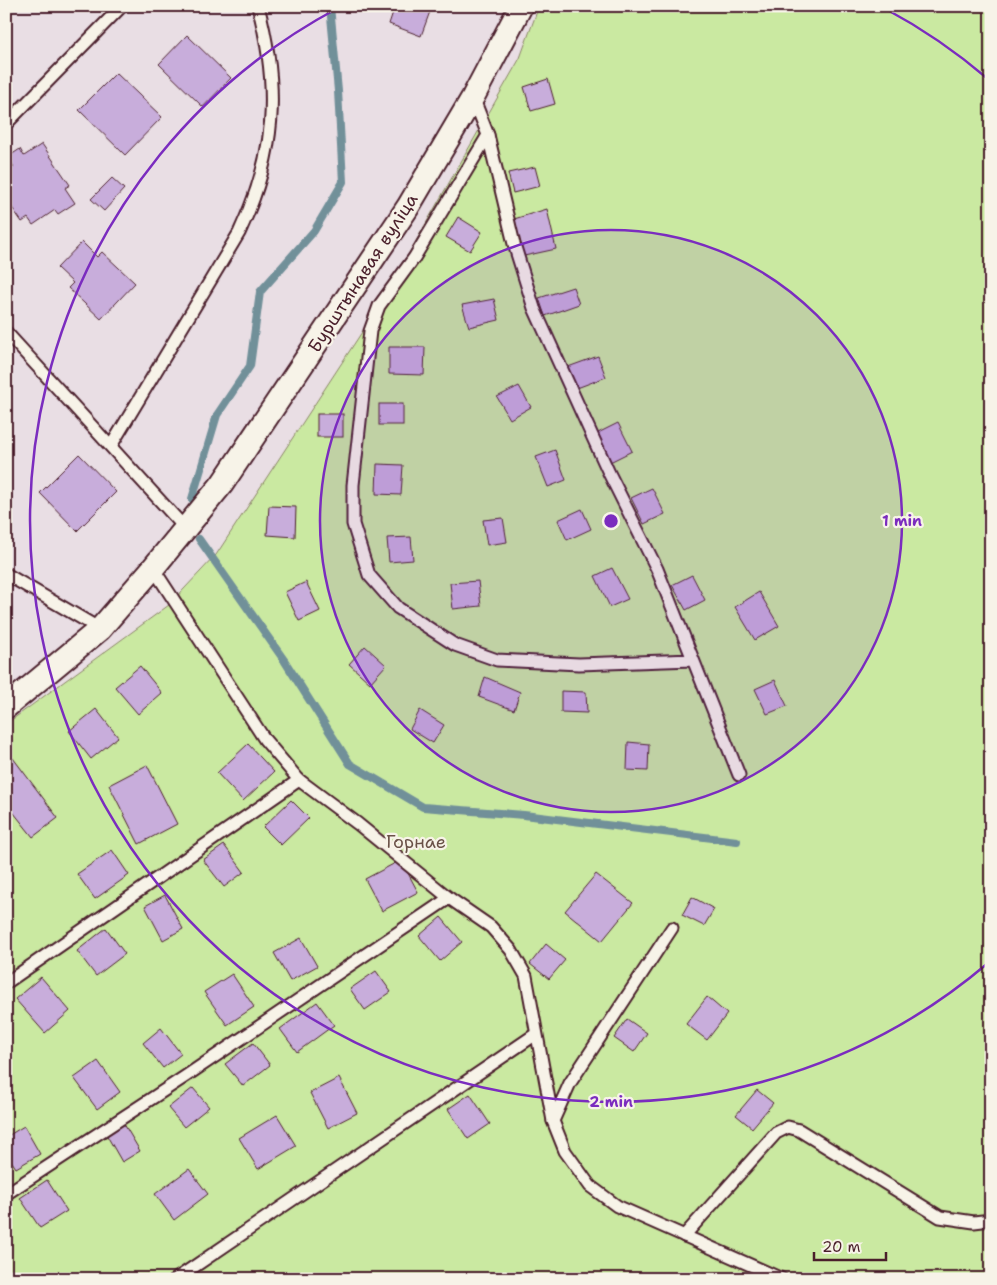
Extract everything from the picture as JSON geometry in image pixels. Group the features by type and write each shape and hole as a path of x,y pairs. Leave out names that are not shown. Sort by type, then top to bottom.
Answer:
{"street":[{"name":"Бурштынавая вуліца","path":"6,706 100,629 222,484 408,208 473,97 521,6"}],"lane":[{"path":"6,124 122,6"},
{"path":"111,446 239,232 252,203 265,163 271,127 271,90 266,38 258,6"},
{"path":"473,97 488,135 514,244 534,308 609,473 657,568 739,775"},
{"path":"488,135 414,258 378,306 370,331 352,485 352,524 369,575 398,608 455,645 497,660 579,664 693,660"},
{"path":"6,332 185,528"},
{"path":"153,568 266,740 299,780 358,824 449,898 491,927 511,950 526,976 553,1121 565,1151 590,1186 617,1206 782,1279"},
{"path":"6,574 100,629"},
{"path":"6,983 299,780"},
{"path":"10,1192 449,898"},
{"path":"553,1121 570,1083 672,928"},
{"path":"176,1279 536,1034"},
{"path":"684,1236 776,1133 788,1127 799,1130 940,1217 974,1222 991,1220"}],"green space":[{"name":"Горнае","path":"539,6 991,6 991,1279 6,1279 6,724 169,605 216,555 379,306 520,58"}],"building":[{"path":"395,6 432,6 421,36 389,24"},
{"path":"187,35 231,78 203,107 159,64"},
{"path":"116,73 162,117 125,155 79,110"},
{"path":"548,79 555,104 531,111 524,87"},
{"path":"42,144 70,185 65,188 75,203 58,214 55,210 33,225 28,218 22,222 6,199 6,172 14,167 8,157 20,149 24,156"},
{"path":"535,167 540,186 513,193 508,173"},
{"path":"112,178 124,189 104,211 91,199"},
{"path":"547,209 556,249 524,256 514,219"},
{"path":"458,217 482,232 470,251 446,237"},
{"path":"82,242 97,257 102,252 135,283 101,319 68,288 73,283 57,268"},
{"path":"573,287 579,304 545,316 539,298"},
{"path":"494,299 499,320 469,327 462,305"},
{"path":"389,347 425,347 424,375 389,374"},
{"path":"598,356 606,377 577,388 568,367"},
{"path":"519,386 531,407 510,419 497,397"},
{"path":"379,404 403,404 403,425 379,425"},
{"path":"317,414 343,414 343,437 317,437"},
{"path":"618,423 632,451 610,462 596,434"},
{"path":"555,450 566,480 548,487 536,457"},
{"path":"79,454 116,492 77,531 40,493"},
{"path":"377,464 403,465 401,495 376,494"},
{"path":"652,488 665,514 644,524 631,498"},
{"path":"269,506 296,507 295,537 267,535"},
{"path":"582,509 591,529 567,540 558,520"},
{"path":"503,518 507,542 487,545 483,520"},
{"path":"411,537 413,560 389,562 387,538"},
{"path":"612,568 628,599 610,607 595,576"},
{"path":"692,575 705,600 686,610 672,585"},
{"path":"478,581 481,606 453,609 450,583"},
{"path":"306,582 320,611 299,621 285,592"},
{"path":"759,592 779,626 755,640 735,607"},
{"path":"365,646 386,665 370,683 349,664"},
{"path":"140,666 162,693 138,714 115,687"},
{"path":"485,677 520,692 514,710 479,697"},
{"path":"775,680 787,706 767,714 755,689"},
{"path":"561,691 586,692 587,713 561,712"},
{"path":"96,709 118,737 91,759 69,731"},
{"path":"420,710 444,725 433,743 410,729"},
{"path":"628,742 649,744 648,771 627,770"},
{"path":"248,744 274,772 243,801 217,773"},
{"path":"13,758 58,818 33,837 6,803 6,763"},
{"path":"147,765 177,824 139,844 109,785"},
{"path":"291,800 309,818 281,845 263,827"},
{"path":"224,845 244,872 224,887 203,860"},
{"path":"112,850 129,875 95,899 77,874"},
{"path":"401,860 418,892 382,911 365,879"},
{"path":"596,874 633,903 602,941 565,911"},
{"path":"165,895 183,929 163,940 145,906"},
{"path":"692,897 714,909 704,926 682,915"},
{"path":"441,917 462,942 440,961 419,936"},
{"path":"106,928 125,954 96,976 77,951"},
{"path":"301,938 317,966 290,981 274,953"},
{"path":"546,944 565,960 549,979 530,964"},
{"path":"376,971 391,992 365,1010 350,989"},
{"path":"232,974 254,1007 227,1025 204,992"},
{"path":"41,977 70,1011 45,1033 15,999"},
{"path":"707,997 727,1014 707,1040 686,1024"},
{"path":"317,1002 334,1025 297,1052 280,1029"},
{"path":"627,1019 647,1033 634,1052 614,1038"},
{"path":"161,1028 181,1054 163,1068 143,1043"},
{"path":"253,1043 270,1065 243,1086 225,1064"},
{"path":"98,1061 120,1092 97,1109 74,1078"},
{"path":"339,1078 357,1113 328,1128 310,1093"},
{"path":"193,1088 209,1107 184,1127 168,1108"},
{"path":"757,1090 773,1103 752,1128 736,1115"},
{"path":"470,1094 490,1124 468,1139 448,1109"},
{"path":"277,1115 296,1146 258,1169 239,1138"},
{"path":"124,1124 140,1151 122,1162 106,1134"},
{"path":"24,1126 40,1154 16,1168 6,1153 6,1137"},
{"path":"189,1169 208,1194 174,1220 155,1194"},
{"path":"47,1180 67,1211 40,1228 20,1198"}],"waterway":[{"path":"192,499 217,415 250,366 260,292 314,231 343,182 338,91 330,6"},
{"path":"199,539 284,660 350,764 423,807 524,815 737,841"}]}
